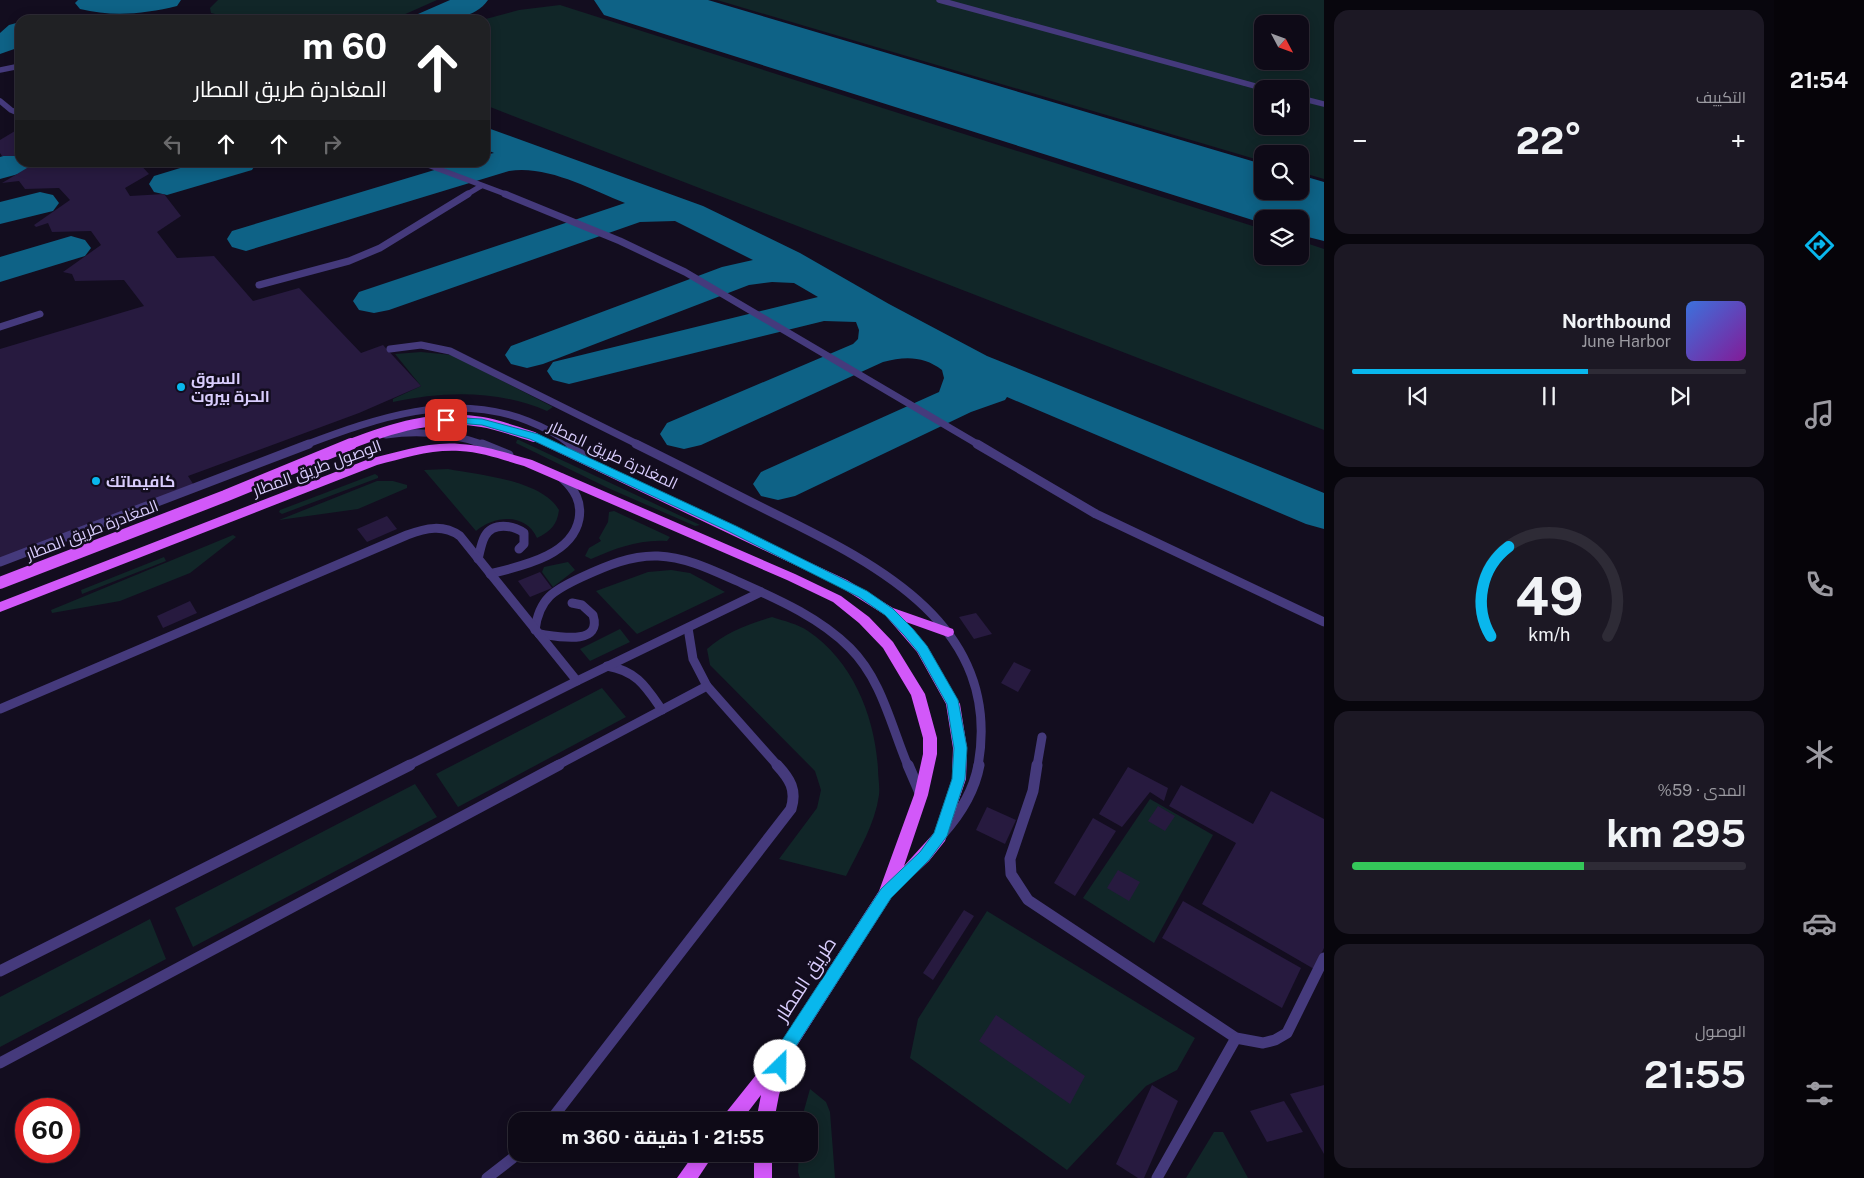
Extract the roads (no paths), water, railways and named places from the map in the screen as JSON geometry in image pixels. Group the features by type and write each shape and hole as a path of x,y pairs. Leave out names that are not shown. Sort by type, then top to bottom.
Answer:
{"main road":[{"name":"المغادرة طريق المطار","path":"0,582 225,496 381,432 414,423 446,420 536,430 592,464 843,583 889,612 922,649 953,704 960,748 959,779 940,836 929,851 886,894"},
{"name":"الوصول طريق المطار","path":"0,607 373,462 414,452 449,447 487,452 528,463 791,577 837,599 864,620 888,645 918,694 930,738 930,754 922,795 886,894"},
{"path":"889,612 948,632"},
{"name":"طريق المطار","path":"767,1112 784,1051 886,894"},
{"path":"737,1112 784,1051"},
{"path":"686,1178 699,1162"},
{"path":"763,1162 763,1178"}],"lane":[{"path":"939,0 1254,86"},
{"path":"0,70 15,67"},
{"path":"1309,100 1324,104"},
{"path":"0,101 15,112"},
{"path":"433,167 612,237 685,272 1088,510 1324,622"},
{"path":"259,285 348,261 380,248 481,186"},
{"path":"0,327 40,314"},
{"path":"390,349 421,345 450,350 832,541 895,579 923,603 948,632 958,648 973,682 981,719 979,766 971,795 963,810 940,836"},
{"path":"0,562 383,417 424,409 460,407 512,414 536,430"},
{"path":"0,582 372,438 405,432 452,434 477,441 528,463"},
{"path":"490,574 538,560 554,551 572,535 578,526 580,508 574,490 560,476"},
{"path":"478,559 486,535 498,527 513,526 524,533 524,544 519,549"},
{"path":"0,709 424,529 440,528 455,532 577,681"},
{"path":"537,632 536,613 552,593 605,567 636,558 668,556 700,564 762,592 826,628 846,645 863,663 877,684 901,750 922,795"},
{"path":"0,971 606,666 762,592"},
{"path":"537,632 574,638 589,632 594,626 595,619 593,613 588,608 572,603"},
{"path":"557,1112 791,809 795,798 794,786 787,776 707,686 698,672 688,643 688,628"},
{"path":"606,666 624,669 637,676 662,710"},
{"path":"0,1063 707,686"},
{"path":"1042,737 1033,791 1010,859 1012,874 1018,888 1028,900 1236,1038 1251,1043 1265,1043 1278,1040 1287,1033 1324,958"},
{"path":"1157,1178 1236,1038"},
{"path":"487,1178 508,1162"}],"place":[{"name":"السوق الحرة بيروت","path":"181,387"},
{"name":"كافيماتك","path":"96,481"}]}
